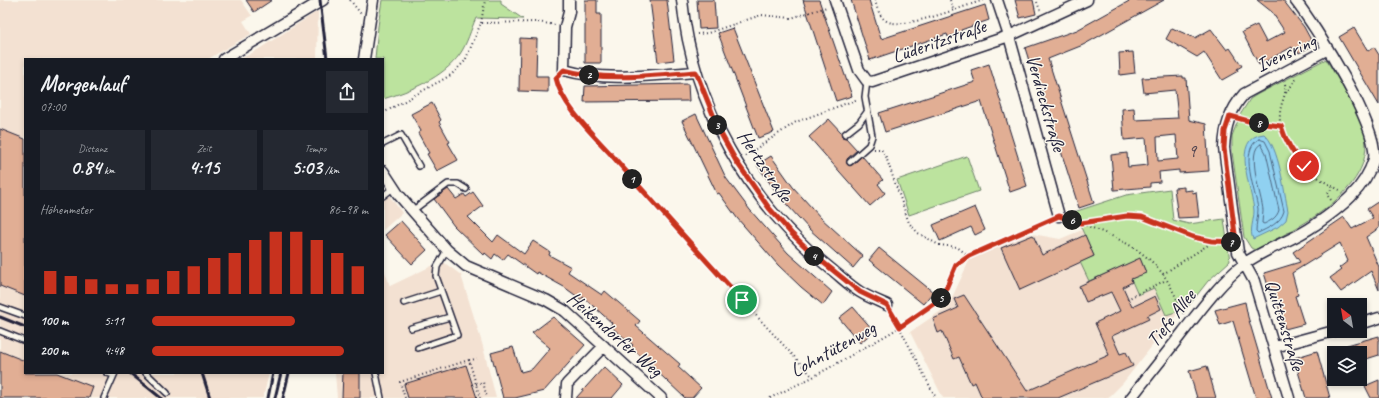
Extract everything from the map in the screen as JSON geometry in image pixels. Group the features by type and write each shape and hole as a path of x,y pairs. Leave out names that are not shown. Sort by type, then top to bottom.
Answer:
{"street":[{"path":"226,58 323,0"},
{"path":"364,58 373,0"},
{"path":"569,0 569,12 565,27 564,70 583,75 632,76 696,72"},
{"name":"Hertzstraße","path":"682,0 696,72 720,132 736,161 769,208 791,233 814,255 860,292 887,305"},
{"name":"Verdieckstraße","path":"997,0 1009,36 1059,216"},
{"name":"Lüderitzstraße","path":"867,81 878,80 1009,36 1087,0"},
{"path":"1294,0 1307,16 1328,49"},
{"path":"836,2 859,70 867,81"},
{"name":"Ivensring","path":"1328,49 1360,102 1370,124 1377,157 1364,182 1338,208 1313,226 1244,264 1238,252 1236,242 1224,148 1225,131 1230,116 1235,105 1244,94 1328,49"},
{"name":"Heikendorfer Weg","path":"384,173 393,188 412,211 447,250 466,266 546,300 565,311 661,398"},
{"name":"Tiefe Allee","path":"1131,398 1212,296 1244,264"},
{"name":"Quittenstraße","path":"1244,264 1254,281 1275,347 1289,398"},
{"path":"1367,322 1379,318"},
{"path":"1275,347 1327,333"},
{"path":"566,398 567,384 604,346"}],"lane":[{"path":"850,162 869,145 872,136 865,96 867,81"},
{"path":"845,134 859,123 867,112"},
{"path":"384,144 401,135 419,166"},
{"path":"412,211 448,184 458,184 466,189"},
{"path":"384,195 393,188"},
{"path":"418,348 456,335 436,276 437,267 447,250"},
{"path":"404,303 441,291"},
{"path":"0,307 24,316"},
{"path":"410,328 450,317"},
{"path":"0,331 24,341"},
{"path":"104,398 114,374"},
{"path":"147,374 167,393"},
{"path":"376,374 381,398"}],"path":[{"path":"350,0 359,11"},
{"path":"384,112 451,75 465,60 481,23 485,0"},
{"path":"875,0 882,17 888,22 895,23 915,21 984,0"},
{"path":"950,0 953,9"},
{"path":"688,36 708,33 761,15 790,18 836,2"},
{"path":"481,23 538,22 565,27"},
{"path":"564,70 556,78 558,90 575,114 678,231 813,377"},
{"path":"1280,74 1286,93 1279,114 1286,142 1293,154 1314,174 1333,186 1327,195 1338,208"},
{"path":"736,161 796,122 865,96"},
{"path":"1230,116 1256,123 1281,126"},
{"path":"869,145 875,150 881,149 886,157 909,223 918,233 939,245 957,247 969,256"},
{"path":"1059,216 1081,223 1123,241 1142,254 1163,274 1189,324"},
{"name":"Lohntütenweg","path":"770,398 813,377 900,327 942,298 956,265 969,256 1059,216"},
{"path":"1081,223 1127,216 1142,217 1193,237 1212,241 1236,242"},
{"path":"1163,274 1212,241"},
{"path":"1126,299 1166,280"},
{"path":"887,305 900,327 936,398"},
{"path":"405,398 400,382 469,360 477,359"},
{"path":"469,360 480,398"},
{"path":"476,384 484,382 488,398"}],"shaded area":[{"path":"0,0 241,0 252,16 243,21 251,34 210,58 24,58 24,374 269,374 263,398 0,398"},
{"path":"318,11 317,58 243,58"},
{"path":"384,188 402,213 384,229"},
{"path":"1082,230 1094,256 1140,258 1146,273 1139,295 1154,288 1181,309 1123,383 1108,398 943,398 910,332 948,306 970,259 1027,233 1060,239"},
{"path":"442,261 461,275 482,343 496,398 337,398 335,374 384,374 384,269 390,286"}],"green space":[{"path":"382,0 501,0 501,4 523,19 476,18 460,54 445,70 415,88 384,99 384,58 375,58"},
{"path":"1326,59 1359,117 1363,127 1365,135 1365,155 1358,174 1346,191 1330,206 1291,231 1255,250 1251,248 1244,237 1232,152 1232,136 1240,115 1250,99"},
{"path":"967,156 979,191 909,215 897,180"},
{"path":"1170,189 1173,220 1189,224 1224,219 1230,261 1208,281 1186,309 1166,315 1154,288 1138,295 1131,279 1146,272 1140,259 1089,281 1080,262 1094,256 1074,212 1126,195"}],"water":[{"path":"1264,134 1274,148 1283,181 1288,211 1286,220 1278,227 1253,239 1252,229 1254,211 1247,179 1245,155 1248,145 1253,137"}],"building":[{"path":"246,0 272,0 254,12"},
{"path":"585,0 597,0 597,14 601,14 601,63 585,63"},
{"path":"650,0 667,0 674,60 658,62"},
{"path":"697,0 714,0 716,28 699,29"},
{"path":"803,0 819,0 852,96 836,101"},
{"path":"851,0 869,0 881,39 985,5 989,20 961,30 961,33 948,37 947,34 870,60"},
{"path":"1015,0 1033,0 1036,14 1020,18"},
{"path":"1131,0 1164,0 1083,45 1048,59 1094,203 1079,208 1033,63 1030,64 1025,48 1077,30"},
{"path":"1257,0 1283,0 1304,27 1311,40 1308,42 1310,47 1299,53 1296,48 1293,50 1292,47 1259,65 1242,32 1257,25 1266,42 1285,32 1272,12"},
{"path":"733,28 774,132 758,138 718,33"},
{"path":"1172,28 1195,38 1211,29 1227,50 1230,48 1242,66 1237,69 1238,71 1222,80 1204,52 1197,57 1166,39"},
{"path":"1354,28 1368,51 1374,47 1379,55 1379,105 1339,37"},
{"path":"520,38 537,39 536,76 548,76 548,92 519,91"},
{"path":"1133,52 1135,73 1120,75 1119,53"},
{"path":"989,64 1027,186 1010,192 981,101 885,132 879,113 975,82 971,70"},
{"path":"1183,76 1183,78 1186,78 1189,120 1206,124 1209,171 1179,173 1179,170 1159,172 1160,182 1150,183 1150,187 1114,190 1111,155 1127,153 1128,167 1148,165 1146,138 1124,140 1122,109 1134,108 1135,120 1178,118 1175,90 1144,93 1142,78","holes":["1176,135 1178,159 1158,161 1157,137"]},
{"path":"688,84 689,101 584,102 585,86"},
{"path":"432,103 441,120 439,122 450,142 448,143 458,160 437,171 427,154 429,153 418,133 421,131 411,114"},
{"path":"696,114 726,178 750,210 788,253 832,292 823,305 778,265 737,218 719,193 717,194 682,121"},
{"path":"829,119 841,132 842,137 846,138 857,150 847,159 847,164 852,165 862,156 883,180 878,184 885,193 870,206 809,137"},
{"path":"0,129 24,139 24,296 0,286"},
{"path":"771,156 793,187 821,218 863,256 853,268 809,229 779,196 757,165"},
{"path":"1184,187 1184,191 1192,190 1193,193 1196,192 1199,217 1178,218 1174,188"},
{"path":"448,189 456,199 464,194 466,197 473,192 483,206 468,217 493,242 498,235 524,254 533,241 550,252 549,255 571,267 568,272 602,295 605,291 640,321 636,326 680,364 678,367 701,388 692,398 685,398 631,347 633,345 610,326 612,323 583,297 582,300 564,287 537,272 536,274 508,254 503,260 495,254 492,259 485,253 484,255 454,226 434,199"},
{"path":"1379,201 1379,228 1366,237 1379,267 1379,290 1371,271 1341,292 1330,278 1341,270 1339,268 1348,261 1340,243 1292,273 1298,295 1295,296 1304,324 1285,329 1277,301 1273,302 1264,273 1300,262 1293,252 1344,217 1352,229 1373,218 1367,209"},
{"path":"975,207 985,230 975,235 971,227 940,241 933,225"},
{"path":"401,221 427,250 412,264 385,235"},
{"path":"1033,235 1042,255 1085,235 1094,256 1020,290 1001,248"},
{"path":"879,248 933,292 923,304 869,260"},
{"path":"1140,258 1146,273 1131,279 1132,282 1123,287 1132,307 1155,296 1161,309 1147,316 1149,319 1112,336 1120,354 1126,352 1133,366 1058,398 982,398 975,382 971,384 959,357 954,359 942,331 938,333 933,319 958,308 954,299 964,295 1027,391 1109,355 1095,323 1120,311 1111,292 1086,302 1079,286"},
{"path":"1245,302 1272,398 1256,398 1233,321 1220,325 1215,310"},
{"path":"853,307 874,331 860,343 839,318"},
{"path":"553,317 585,345 544,391 515,398 503,398 491,353 513,347 521,372 532,369 550,348 532,333"},
{"path":"1379,336 1379,355 1367,359 1367,346 1347,345"},
{"path":"0,351 24,361 24,374 60,374 93,387 89,398 0,398"},
{"path":"1317,351 1330,398 1306,398 1294,358"},
{"path":"466,365 477,398 408,398 404,384"},
{"path":"1207,366 1216,398 1197,398 1189,371"},
{"path":"604,367 623,385 612,398 576,398"},
{"path":"343,374 360,374 360,398 342,398"},
{"path":"1379,380 1379,398 1371,398 1365,386"}],"railway":[{"path":"320,0 327,58"},
{"path":"0,317 24,327"},
{"path":"131,374 161,398"},
{"path":"202,374 210,398"},
{"path":"268,398 273,374"},
{"path":"275,398 281,374"},
{"path":"283,398 289,374"}],"route":[{"path":"742,300 678,231 575,114 558,90 556,78 564,70 583,75 632,76 696,72 720,132 736,161 769,208 791,233 814,255 860,292 887,305 900,327 942,298 956,265 969,256 1059,216 1081,223 1127,216 1142,217 1193,237 1212,241 1236,242 1224,148 1225,131 1230,116 1256,123 1281,126 1286,142 1293,154 1304,166"}]}
